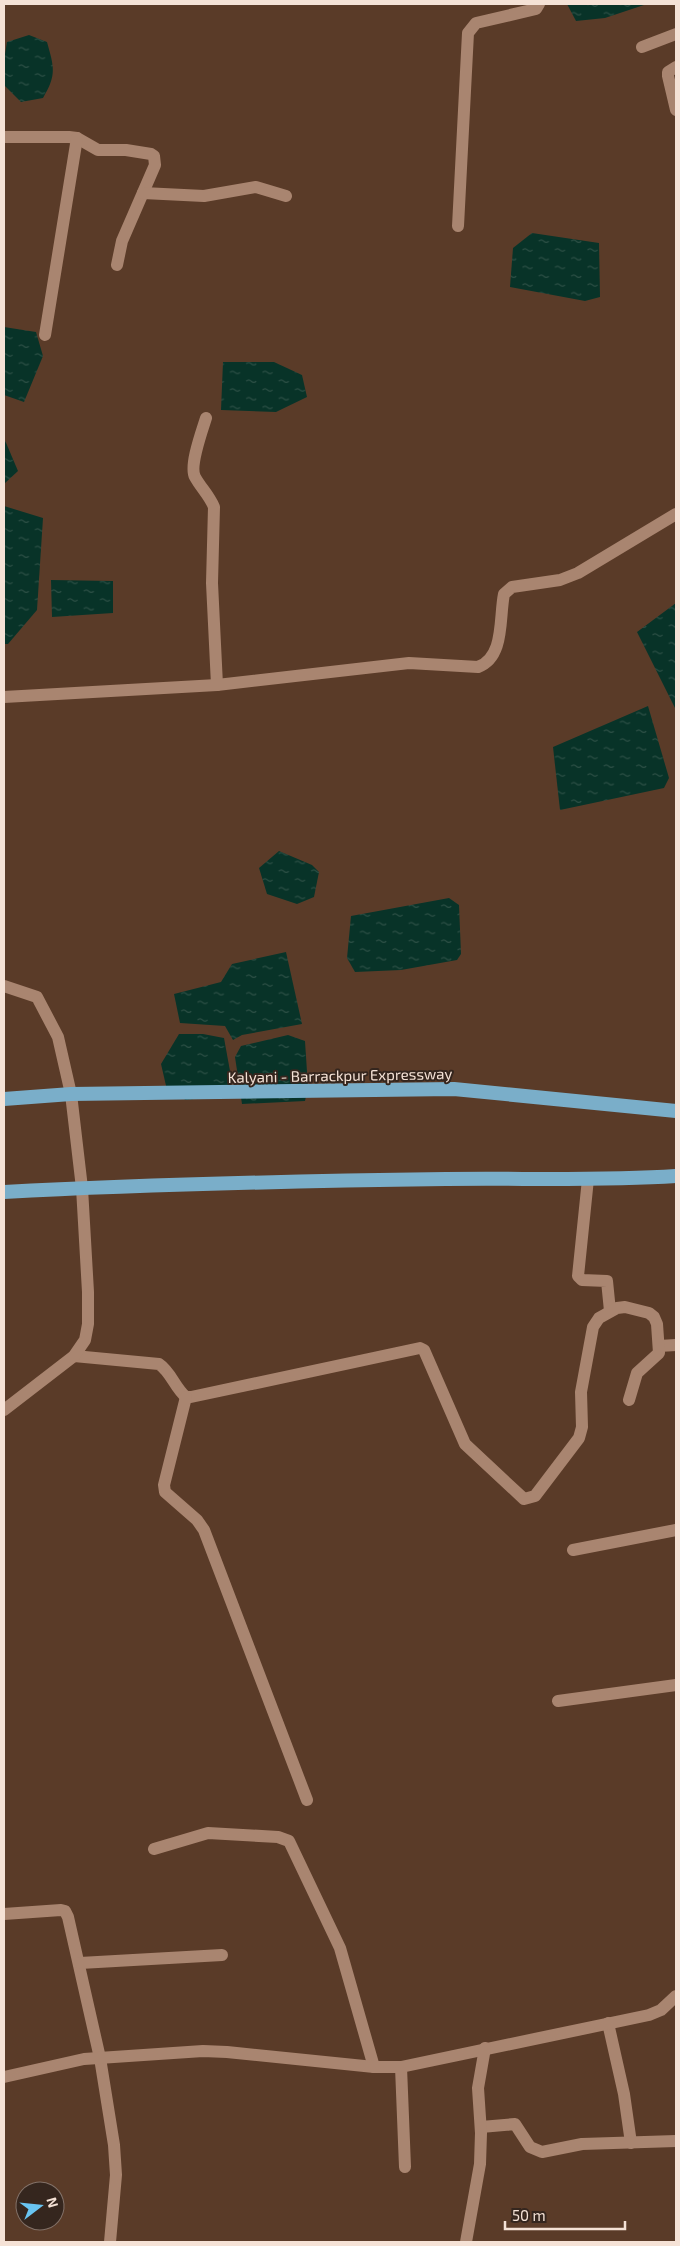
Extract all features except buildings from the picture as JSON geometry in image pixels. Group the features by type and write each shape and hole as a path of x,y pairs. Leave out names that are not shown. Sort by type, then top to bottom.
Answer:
{"highway":[{"name":"Kalyani - Barrackpur Expressway","path":"4,1098 71,1094 454,1089 675,1110"},
{"path":"4,1192 82,1188 445,1179 588,1179 676,1176"}],"street":[{"path":"458,226 468,33 476,23 531,10 539,6 539,4"},
{"path":"642,47 676,34"},
{"path":"676,67 668,72 676,110"},
{"path":"4,137 77,138 98,150 126,150 154,156 155,165 122,241 117,264"},
{"path":"45,335 77,138"},
{"path":"143,193 204,196 256,187 286,196"},
{"path":"206,418 192,468 195,477 210,496 214,508 212,583 217,685"},
{"path":"4,697 217,685 386,665 478,667 487,663 494,653 499,640 504,594 512,587 560,580 578,573 676,514"},
{"path":"4,986 37,997 58,1037 71,1094 82,1188 88,1324 85,1340 74,1356 4,1410"},
{"path":"640,1178 676,1184"},
{"path":"588,1179 578,1276 582,1280 607,1281 610,1311"},
{"path":"186,1397 420,1348 424,1350 465,1444 524,1499 530,1499 535,1496 579,1438 582,1427 581,1392 593,1327 599,1318 610,1311 625,1307 649,1313 654,1317 657,1324 659,1346 656,1356 635,1377 629,1400"},
{"path":"659,1346 676,1345"},
{"path":"74,1356 159,1364 165,1368 186,1397 164,1489 167,1495 198,1520 204,1530 307,1800"},
{"path":"573,1550 676,1530"},
{"path":"558,1701 676,1685"},
{"path":"154,1849 208,1833 278,1837 289,1841 340,1948 374,2066"},
{"path":"4,1914 65,1911 80,1962 100,2058 116,2160 110,2242"},
{"path":"80,1962 222,1955"},
{"path":"4,2077 84,2059 202,2051 401,2067 649,2015 661,2010 676,1996"},
{"path":"608,2023 624,2094 632,2142"},
{"path":"466,2242 480,2164 481,2127 478,2088 485,2048"},
{"path":"401,2067 405,2167"},
{"path":"481,2127 515,2124 530,2147 542,2152 582,2144 676,2141"}],"water":[{"path":"567,4 647,4 605,18 576,21"},
{"path":"29,35 47,42 53,71 51,83 43,98 21,102 4,85 4,60 7,42"},
{"path":"532,233 599,243 600,297 585,301 510,287 513,248"},
{"path":"4,327 36,332 43,356 24,402 4,395"},
{"path":"223,362 274,362 302,375 307,397 276,412 221,410"},
{"path":"4,438 18,471 4,484"},
{"path":"4,506 43,518 37,610 8,644 4,644"},
{"path":"51,580 113,581 113,613 52,617"},
{"path":"676,603 676,710 637,632"},
{"path":"648,706 669,778 664,788 560,810 553,747"},
{"path":"279,851 312,865 319,872 314,897 297,904 267,894 259,868"},
{"path":"449,898 459,905 461,954 457,960 401,970 355,972 347,958 351,916"},
{"path":"286,952 302,1024 242,1035 233,1040 225,1026 180,1023 174,994 221,982 232,964"},
{"path":"179,1034 203,1034 224,1038 232,1082 224,1095 186,1100 167,1090 161,1064"},
{"path":"288,1035 305,1041 308,1087 305,1101 242,1104 235,1057 241,1046"}]}
